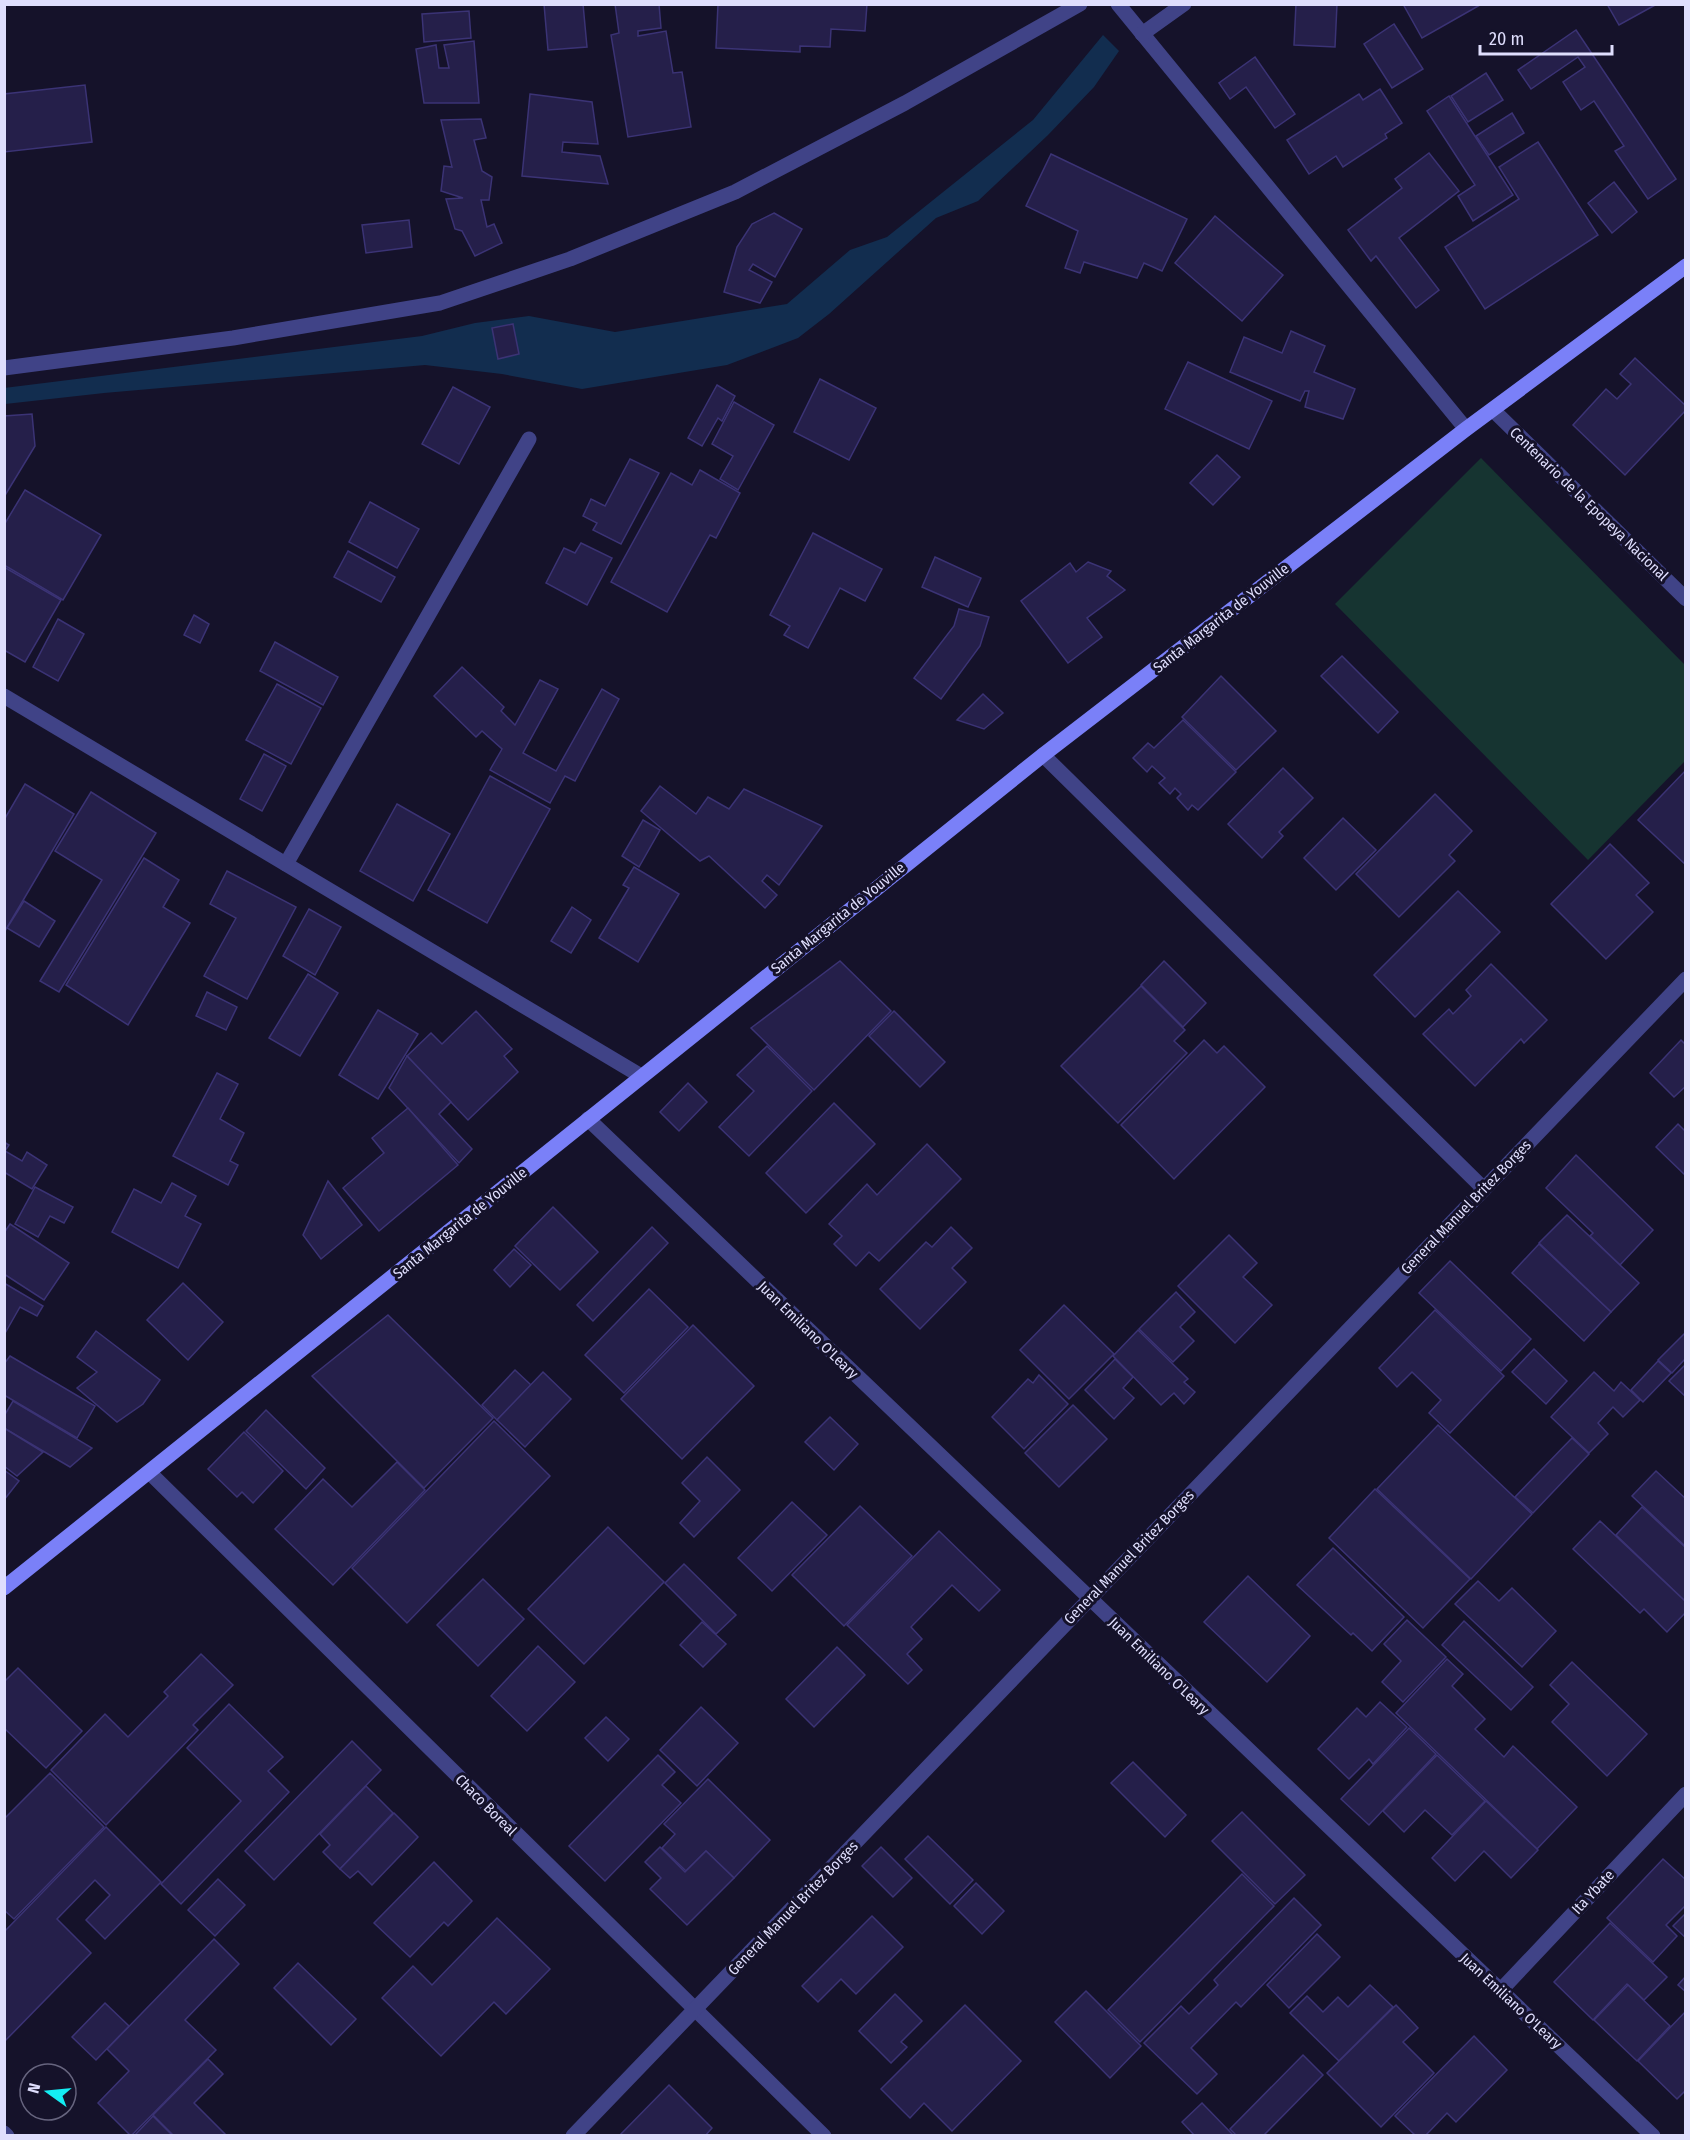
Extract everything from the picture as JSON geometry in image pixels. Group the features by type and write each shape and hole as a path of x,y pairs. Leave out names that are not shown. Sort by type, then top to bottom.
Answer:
{"main road":[{"name":"Santa Margarita de Youville","path":"4,1588 1043,755 1466,429 1686,266"}],"street":[{"path":"4,368 233,338 440,303 559,262 735,192 905,103 1080,4"},
{"path":"1118,4 1466,429"},
{"path":"1142,34 1184,4"},
{"name":"Centenario de la Epopeya Nacional","path":"1493,411 1686,598"},
{"path":"286,864 529,439"},
{"path":"4,696 641,1076"},
{"path":"1043,755 1484,1189"},
{"name":"General Manuel Britez Borges","path":"573,2136 1686,979"},
{"name":"Juan Emiliano O'Leary","path":"588,1119 1089,1600 1653,2136"},
{"name":"Chaco Boreal","path":"150,1473 824,2136"},
{"name":"Ita Ybate","path":"1500,1991 1686,1794"}],"green space":[{"path":"1481,458 1685,665 1685,761 1588,860 1335,604"}],"water":[{"path":"1103,35 1119,51 1094,87 1048,135 978,201 936,218 829,314 798,338 727,365 582,389 502,374 425,365 5,404 4,388 422,336 475,323 529,316 615,332 787,304 850,250 887,237 1033,120"}],"building":[{"path":"544,4 583,4 587,47 548,50"},
{"path":"615,4 659,4 661,28 638,31 638,36 666,31 673,73 682,72 691,127 628,137 611,35 619,33"},
{"path":"718,4 867,4 865,31 831,29 830,47 800,46 800,52 716,48"},
{"path":"1296,4 1337,4 1335,47 1294,45"},
{"path":"1403,4 1480,4 1480,5 1422,38"},
{"path":"1607,4 1657,4 1619,25"},
{"path":"469,11 471,38 424,42 422,14"},
{"path":"1394,24 1423,69 1392,88 1364,44"},
{"path":"1576,30 1676,179 1648,199 1615,151 1624,146 1594,101 1581,110 1563,82 1585,67 1578,57 1531,89 1518,70"},
{"path":"474,41 479,103 424,103 416,49 436,45 439,68 449,68 444,45"},
{"path":"1255,57 1295,114 1275,128 1246,87 1230,99 1219,83"},
{"path":"1486,73 1503,100 1468,122 1451,96"},
{"path":"85,85 92,142 4,152 4,94"},
{"path":"1380,89 1402,123 1385,134 1387,138 1343,167 1336,156 1309,174 1287,140 1359,94 1363,100"},
{"path":"530,94 592,102 598,144 563,142 562,152 600,156 608,184 522,176"},
{"path":"1449,96 1513,195 1473,221 1458,196 1475,185 1427,111"},
{"path":"1512,113 1524,133 1489,155 1476,136"},
{"path":"481,119 486,138 474,140 482,171 492,177 489,200 481,200 487,227 494,224 502,243 475,256 462,231 455,229 446,199 463,198 441,191 444,166 452,167 441,120"},
{"path":"1538,142 1598,235 1485,309 1445,247 1519,199 1499,167"},
{"path":"1429,153 1459,191 1399,238 1439,290 1416,308 1376,256 1371,261 1348,230 1402,188 1395,179"},
{"path":"1051,154 1187,219 1162,271 1144,263 1137,278 1084,262 1080,273 1065,268 1078,231 1026,206"},
{"path":"1614,182 1637,212 1612,233 1588,203"},
{"path":"774,213 802,229 775,277 753,264 749,270 772,282 760,303 724,292 737,247 752,224"},
{"path":"1215,216 1283,275 1242,321 1175,263"},
{"path":"409,220 412,247 366,253 362,225"},
{"path":"513,324 519,354 498,359 492,328"},
{"path":"1291,331 1325,346 1314,372 1355,389 1343,419 1305,407 1309,391 1305,391 1300,401 1230,372 1244,337 1282,353"},
{"path":"1635,358 1686,406 1686,410 1625,475 1573,425 1606,389 1617,399 1631,384 1620,374"},
{"path":"1188,362 1272,401 1249,449 1165,409"},
{"path":"820,379 876,408 849,460 794,432"},
{"path":"717,385 735,396 722,421 718,418 702,446 688,438"},
{"path":"453,387 490,407 459,464 422,444"},
{"path":"734,402 774,425 738,490 720,479 733,456 712,444"},
{"path":"32,414 35,446 4,497 4,416"},
{"path":"1217,455 1240,477 1213,505 1190,483"},
{"path":"630,459 659,473 621,544 593,530 597,523 583,516 591,499 605,506"},
{"path":"700,470 740,493 716,538 710,535 667,612 611,582 671,473 692,485"},
{"path":"25,490 101,535 63,600 4,565 4,525"},
{"path":"370,502 419,529 397,568 349,542"},
{"path":"813,533 882,569 865,601 840,588 808,648 784,635 790,626 770,615"},
{"path":"581,543 612,558 587,605 546,583 564,548 575,553"},
{"path":"348,551 395,577 381,602 334,577"},
{"path":"935,557 981,578 968,607 922,587"},
{"path":"1088,562 1111,571 1107,576 1125,590 1087,618 1102,637 1068,663 1021,601 1070,563 1076,572"},
{"path":"4,567 61,600 25,662 4,650"},
{"path":"959,609 989,617 980,646 941,699 914,678 954,626"},
{"path":"194,615 209,624 200,643 184,635"},
{"path":"58,619 84,634 58,681 33,667"},
{"path":"275,642 338,677 323,705 260,671"},
{"path":"1342,656 1398,712 1378,733 1321,676"},
{"path":"462,667 504,707 501,711 515,725 540,680 558,689 523,753 556,771 602,689 619,699 575,781 565,776 550,803 490,770 502,749 482,731 476,737 434,696"},
{"path":"1221,676 1276,731 1236,770 1182,717"},
{"path":"277,684 321,708 291,764 246,740"},
{"path":"983,694 1003,713 984,729 957,720"},
{"path":"1183,720 1236,772 1198,810 1192,805 1188,810 1177,798 1181,794 1175,788 1170,794 1159,783 1165,778 1152,766 1147,772 1133,758 1148,743 1154,748"},
{"path":"264,754 286,766 262,811 240,799"},
{"path":"1283,768 1313,798 1279,832 1283,836 1262,858 1228,824"},
{"path":"1686,770 1686,865 1638,820"},
{"path":"490,776 550,809 487,923 428,890"},
{"path":"25,784 74,814 5,931 4,820"},
{"path":"660,786 696,814 708,797 729,809 744,789 822,826 779,885 767,875 762,881 777,895 765,908 709,856 700,861 641,811"},
{"path":"91,792 156,833 59,992 40,981 102,880 55,851"},
{"path":"1435,794 1472,831 1449,855 1455,861 1399,917 1356,874"},
{"path":"397,804 450,834 413,901 360,871"},
{"path":"1343,818 1376,850 1336,890 1304,858"},
{"path":"643,820 660,830 639,867 622,856"},
{"path":"1610,844 1649,883 1636,895 1653,912 1606,959 1551,904"},
{"path":"144,858 179,880 163,907 190,923 128,1025 66,985"},
{"path":"634,867 679,894 638,962 599,938 629,888 623,885"},
{"path":"227,871 296,907 247,999 204,976 236,918 210,904"},
{"path":"1458,891 1500,932 1415,1017 1374,975"},
{"path":"24,901 55,921 39,947 7,928"},
{"path":"572,907 591,920 571,953 551,941"},
{"path":"309,909 341,927 315,975 283,956"},
{"path":"840,961 891,1011 814,1090 751,1028"},
{"path":"1164,961 1206,1003 1183,1027 1141,985"},
{"path":"1491,964 1547,1020 1524,1043 1521,1039 1475,1086 1423,1034 1449,1009 1453,1014 1471,996 1466,990"},
{"path":"308,974 338,993 300,1056 269,1038"},
{"path":"1141,986 1185,1030 1174,1041 1187,1053 1118,1123 1061,1066"},
{"path":"207,992 237,1007 226,1030 196,1016"},
{"path":"378,1010 418,1034 378,1099 339,1075"},
{"path":"476,1011 512,1049 504,1056 518,1072 468,1120 407,1056 431,1033 442,1044"},
{"path":"894,1011 945,1062 920,1087 869,1036"},
{"path":"1204,1040 1217,1053 1224,1046 1265,1087 1174,1179 1121,1125"},
{"path":"1681,1040 1686,1045 1686,1086 1674,1097 1650,1073"},
{"path":"767,1046 812,1091 749,1156 719,1127 754,1091 737,1075"},
{"path":"407,1056 451,1102 439,1114 472,1149 459,1163 389,1088"},
{"path":"217,1073 238,1084 220,1119 244,1133 230,1161 238,1165 228,1185 173,1156"},
{"path":"688,1083 707,1102 679,1131 660,1112"},
{"path":"834,1103 875,1144 806,1213 766,1173"},
{"path":"408,1108 458,1165 379,1231 343,1188 384,1153 372,1138"},
{"path":"1678,1124 1686,1132 1686,1176 1656,1147"},
{"path":"4,1142 9,1145 5,1151 22,1161 27,1152 47,1165 32,1189 4,1172"},
{"path":"927,1144 961,1179 879,1261 869,1252 856,1266 834,1244 842,1236 829,1224 867,1184 877,1195"},
{"path":"1576,1155 1653,1230 1620,1265 1590,1236 1593,1233 1546,1188"},
{"path":"328,1181 362,1225 321,1259 303,1235"},
{"path":"172,1183 196,1196 185,1216 201,1224 178,1268 112,1232 134,1189 161,1203"},
{"path":"35,1187 73,1207 64,1223 50,1216 38,1237 15,1224"},
{"path":"553,1207 598,1252 560,1290 515,1246"},
{"path":"1567,1215 1639,1283 1611,1312 1539,1243"},
{"path":"10,1224 69,1263 44,1300 4,1274 4,1233"},
{"path":"652,1227 668,1243 593,1321 577,1305"},
{"path":"951,1227 972,1248 952,1268 966,1282 920,1329 880,1289 926,1242 932,1247"},
{"path":"1229,1235 1257,1263 1243,1277 1272,1305 1235,1343 1178,1286"},
{"path":"1539,1244 1611,1312 1584,1341 1512,1273"},
{"path":"514,1249 531,1265 510,1287 494,1270"},
{"path":"1450,1261 1531,1339 1501,1371 1419,1293"},
{"path":"4,1283 43,1306 37,1316 20,1307 4,1335"},
{"path":"183,1283 223,1322 188,1360 147,1320"},
{"path":"649,1289 688,1327 624,1393 585,1355"},
{"path":"1176,1292 1195,1312 1180,1327 1194,1341 1173,1362 1139,1329"},
{"path":"1064,1305 1114,1354 1069,1399 1020,1350"},
{"path":"1435,1310 1504,1376 1450,1433 1429,1413 1441,1400 1412,1372 1397,1387 1379,1368"},
{"path":"388,1315 493,1418 424,1488 312,1376"},
{"path":"693,1325 754,1386 682,1459 621,1399"},
{"path":"1138,1330 1188,1379 1184,1382 1195,1392 1184,1404 1174,1393 1161,1405 1113,1356"},
{"path":"96,1331 160,1380 143,1404 117,1422 77,1388 97,1372 77,1357"},
{"path":"1686,1332 1686,1358 1672,1373 1658,1360"},
{"path":"1534,1349 1567,1381 1546,1404 1512,1372"},
{"path":"10,1356 95,1406 77,1438 4,1395 4,1364"},
{"path":"1115,1359 1133,1377 1123,1388 1134,1398 1114,1419 1085,1390"},
{"path":"1658,1361 1671,1373 1643,1402 1631,1390"},
{"path":"1686,1364 1686,1397 1669,1381"},
{"path":"515,1370 531,1385 497,1420 482,1405"},
{"path":"543,1372 571,1399 525,1447 497,1420"},
{"path":"1594,1372 1614,1391 1621,1382 1640,1400 1623,1417 1613,1407 1598,1423 1608,1434 1589,1453 1551,1417"},
{"path":"1039,1375 1068,1404 1024,1449 992,1417 1028,1379 1033,1383"},
{"path":"13,1401 92,1448 70,1467 4,1428 4,1416"},
{"path":"1073,1405 1107,1439 1059,1487 1025,1453"},
{"path":"266,1410 325,1468 306,1489 246,1431"},
{"path":"830,1417 858,1444 834,1470 805,1442"},
{"path":"494,1421 550,1476 407,1623 352,1568"},
{"path":"1438,1425 1532,1514 1471,1579 1377,1489"},
{"path":"4,1428 43,1452 17,1476 4,1466"},
{"path":"244,1432 283,1471 253,1503 242,1492 237,1497 208,1469"},
{"path":"1572,1438 1589,1454 1533,1513 1515,1497"},
{"path":"707,1457 740,1490 694,1537 680,1523 700,1501 682,1483"},
{"path":"397,1462 425,1490 333,1585 275,1529 323,1479 352,1507"},
{"path":"4,1470 19,1481 4,1500"},
{"path":"1656,1471 1686,1499 1686,1547 1632,1496"},
{"path":"1375,1489 1470,1579 1423,1628 1329,1538"},
{"path":"792,1502 827,1535 772,1591 738,1558"},
{"path":"860,1506 912,1556 844,1626 792,1575"},
{"path":"1642,1507 1686,1548 1686,1602 1616,1535"},
{"path":"1600,1521 1686,1602 1686,1612 1667,1632 1644,1609 1640,1613 1573,1549"},
{"path":"608,1527 664,1582 584,1664 528,1609"},
{"path":"939,1531 1000,1590 979,1611 952,1585 911,1627 922,1639 907,1654 922,1670 908,1684 847,1625"},
{"path":"1333,1548 1404,1617 1372,1651 1353,1633 1351,1635 1297,1585"},
{"path":"684,1564 736,1615 716,1634 665,1583"},
{"path":"1248,1576 1310,1636 1267,1682 1204,1622"},
{"path":"483,1579 524,1619 478,1666 437,1625"},
{"path":"1478,1581 1499,1601 1512,1588 1556,1631 1522,1667 1455,1604"},
{"path":"1407,1620 1446,1657 1403,1702 1382,1682 1401,1661 1384,1644"},
{"path":"1464,1621 1533,1687 1511,1710 1442,1645"},
{"path":"702,1622 726,1644 703,1667 680,1645"},
{"path":"538,1646 575,1682 527,1731 491,1696"},
{"path":"837,1647 865,1675 814,1727 786,1699"},
{"path":"201,1654 233,1685 193,1725 198,1730 106,1825 51,1770 105,1714 128,1737 168,1696 164,1692"},
{"path":"1447,1659 1463,1674 1452,1686 1485,1719 1475,1729 1504,1757 1513,1746 1577,1807 1537,1849 1396,1713"},
{"path":"1572,1662 1647,1734 1607,1776 1552,1722 1569,1704 1550,1685"},
{"path":"18,1668 82,1731 46,1768 4,1728 4,1682"},
{"path":"1380,1702 1407,1727 1373,1764 1369,1759 1349,1779 1318,1749 1357,1708 1366,1717"},
{"path":"229,1704 283,1757 268,1771 289,1792 181,1904 161,1884 241,1801 187,1748"},
{"path":"701,1707 738,1743 697,1786 660,1750"},
{"path":"606,1717 629,1739 608,1761 585,1738"},
{"path":"1409,1728 1436,1754 1369,1825 1341,1799"},
{"path":"352,1741 381,1770 274,1880 245,1851"},
{"path":"658,1755 675,1772 662,1785 681,1803 605,1881 569,1846"},
{"path":"1437,1755 1485,1801 1452,1835 1425,1810 1404,1832 1383,1811"},
{"path":"1133,1762 1186,1815 1165,1837 1111,1783"},
{"path":"50,1773 104,1827 14,1919 4,1910 4,1819"},
{"path":"708,1779 770,1840 734,1878 706,1851 686,1871 662,1848 675,1834 664,1824"},
{"path":"366,1786 393,1813 340,1869 323,1852 330,1845 320,1834"},
{"path":"1486,1801 1538,1850 1511,1878 1484,1851 1455,1881 1432,1858"},
{"path":"1242,1812 1305,1875 1275,1904 1212,1841"},
{"path":"394,1813 418,1837 372,1885 358,1871 350,1878 340,1869"},
{"path":"106,1827 161,1882 105,1939 86,1920 110,1895 95,1880 57,1919 91,1953 4,2042 4,1932"},
{"path":"928,1836 973,1880 950,1904 905,1859"},
{"path":"660,1847 685,1872 706,1851 734,1878 687,1925 650,1889 661,1878 645,1862"},
{"path":"881,1847 912,1878 893,1897 862,1866"},
{"path":"1663,1859 1686,1880 1686,1905 1666,1925 1677,1936 1653,1962 1607,1918"},
{"path":"434,1862 472,1901 448,1926 444,1922 410,1957 374,1923"},
{"path":"1242,1874 1274,1906 1140,2042 1108,2010"},
{"path":"218,1879 245,1905 215,1936 188,1910"},
{"path":"976,1883 1004,1911 982,1934 954,1906"},
{"path":"1294,1898 1321,1925 1241,2007 1236,2002 1191,2048 1217,2074 1197,2094 1144,2043 1181,2006 1189,2014 1218,1985 1214,1980"},
{"path":"1686,1913 1686,1938 1673,1926"},
{"path":"872,1916 903,1947 856,1994 841,1979 818,2002 802,1986"},
{"path":"497,1918 550,1969 506,2014 494,2002 441,2056 382,1998 413,1966 432,1985"},
{"path":"1610,1923 1667,1977 1644,2000 1627,1984 1593,2020 1554,1982"},
{"path":"1317,1934 1340,1957 1289,2008 1267,1985"},
{"path":"214,1939 239,1964 185,2020 216,2050 131,2136 98,2103 129,2071 107,2049"},
{"path":"298,1963 356,2019 331,2045 274,1988"},
{"path":"1686,1976 1686,1992 1678,1985"},
{"path":"1370,1985 1393,2007 1339,2061 1290,2013 1307,1996 1323,2012 1338,1997 1348,2007"},
{"path":"1628,1985 1670,2026 1637,2061 1594,2020"},
{"path":"1086,1991 1141,2046 1110,2078 1055,2022"},
{"path":"895,1994 922,2021 901,2042 907,2047 891,2063 859,2031"},
{"path":"105,2003 129,2026 96,2060 72,2037"},
{"path":"965,2005 1021,2061 952,2131 924,2103 910,2118 881,2089"},
{"path":"1396,2005 1418,2028 1403,2042 1434,2073 1381,2127 1327,2073"},
{"path":"1686,2011 1686,2090 1677,2099 1638,2061"},
{"path":"1474,2036 1507,2070 1456,2122 1447,2113 1425,2136 1416,2136 1395,2116"},
{"path":"1303,2055 1323,2075 1263,2136 1237,2136 1230,2129"},
{"path":"208,2059 223,2074 194,2103 227,2136 174,2136 153,2115"},
{"path":"669,2085 712,2128 705,2136 619,2136"},
{"path":"1202,2103 1234,2136 1195,2136 1182,2122"},
{"path":"153,2116 173,2136 134,2136"}]}
